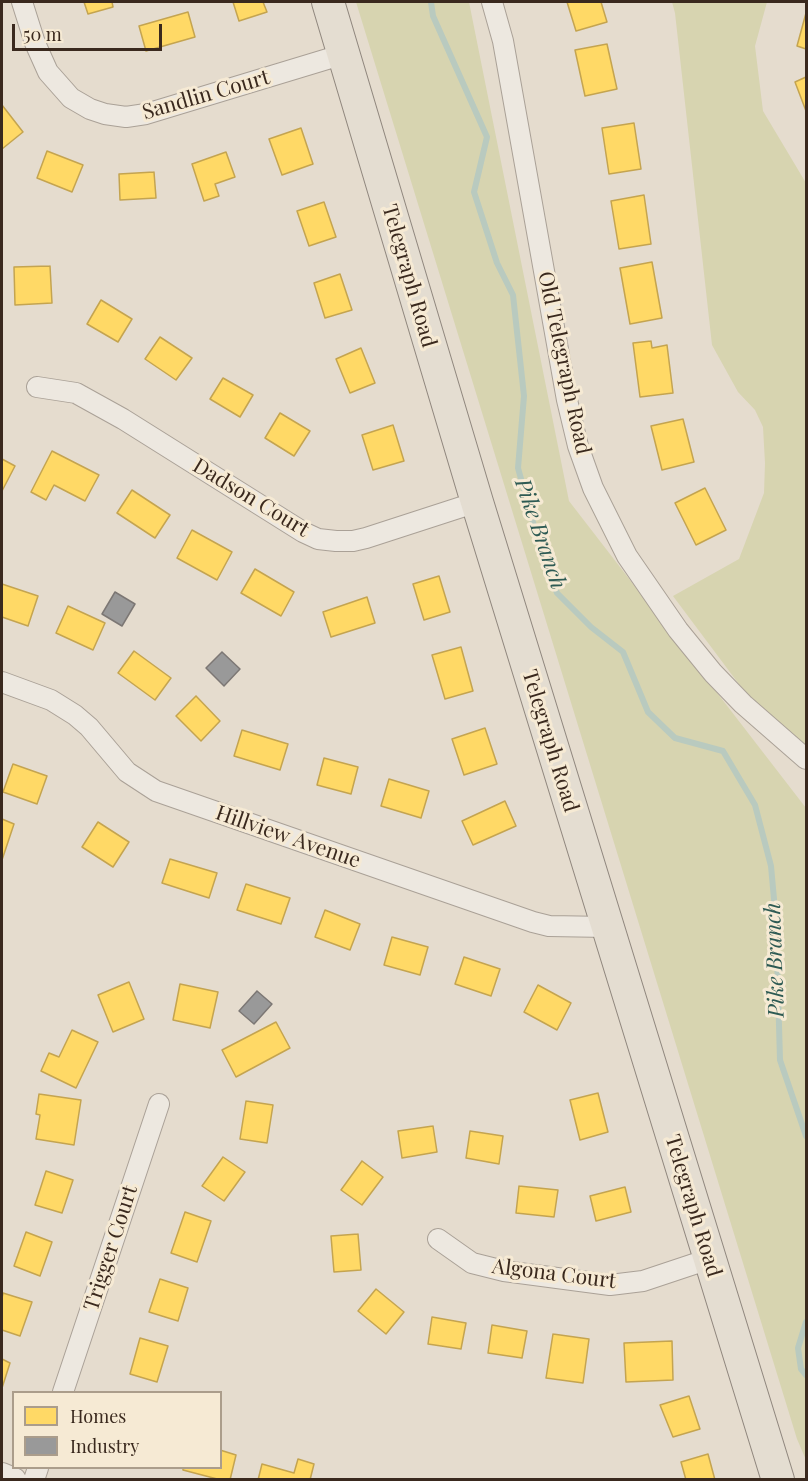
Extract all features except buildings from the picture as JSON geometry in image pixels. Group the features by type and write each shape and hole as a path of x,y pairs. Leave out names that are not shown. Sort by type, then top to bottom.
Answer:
{"main road":[{"name":"Telegraph Road","path":"328,2 477,502 778,1479"}],"street":[{"name":"Sandlin Court","path":"22,2 34,43 48,72 71,98 90,109 105,114 126,117 146,114 344,54"},
{"name":"Old Telegraph Road","path":"492,2 503,41 567,400 578,446 593,488 627,556 678,630 713,673 743,704 807,759"},
{"name":"Dadson Court","path":"37,387 76,393 123,419 303,532 318,539 336,541 360,539 477,502"},
{"name":"Hillview Avenue","path":"2,682 51,700 75,716 89,727 127,772 156,791 533,922 549,926 607,927"},
{"name":"Trigger Court","path":"63,1391 159,1104"},
{"name":"Algona Court","path":"438,1239 472,1263 610,1285 643,1281 709,1258"},
{"path":"2,1475 14,1479"}],"shaded area":[{"path":"356,2 469,2 569,501 806,808 806,1460 797,1439"},
{"path":"672,2 767,2 755,46 763,111 806,183 806,745 753,703 673,596 739,559 764,493 765,463 763,427 755,410 738,392 712,345"}],"waterway":[{"name":"Pike Branch","path":"431,2 433,16 487,137 474,192 497,263 513,295 524,396 518,468 536,533 557,593 591,627 623,652 648,712 675,738 723,751 755,805 771,866 776,921 780,1060 806,1136"},
{"name":"Pike Branch","path":"806,1322 798,1348 801,1369 806,1375"}]}
